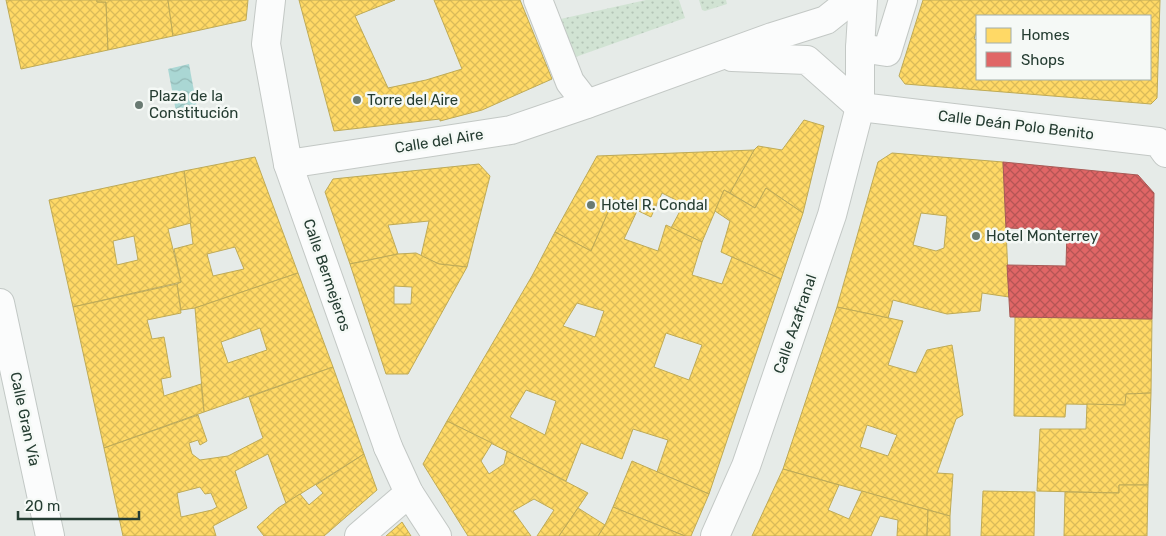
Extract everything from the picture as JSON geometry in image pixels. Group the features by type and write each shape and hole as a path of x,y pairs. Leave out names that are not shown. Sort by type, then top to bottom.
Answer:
{"street":[{"name":"Calle Bermejeros","path":"271,0 266,44 288,164 388,447 408,493 437,536"},
{"path":"538,0 570,82 587,104"},
{"name":"Calle del Aire","path":"288,164 511,130 772,37 826,20 851,0"},
{"name":"Calle Azafranal","path":"715,536 746,466 832,215 860,107 860,48 863,0"},
{"path":"860,48 887,52 903,0"},
{"path":"718,57 807,60 860,107"},
{"name":"Calle Deán Polo Benito","path":"860,107 1158,142 1166,153"},
{"name":"Calle Gran Vía","path":"0,303 50,536"},
{"path":"359,536 408,493"}],"green space":[{"path":"646,0 679,0 685,18 570,59 556,20"},
{"path":"699,0 726,0 727,4 705,11 702,10"}],"water":[{"path":"189,64 198,113 177,117 168,69"}],"building: Homes":[{"path":"6,0 97,0 97,2 106,2 108,50 21,69"},
{"path":"97,0 168,0 173,36 108,50 106,2 97,2"},
{"path":"168,0 248,0 246,20 173,36"},
{"path":"299,0 395,0 355,16 388,88 426,80 462,69 434,0 520,0 552,79 482,110 440,121 440,119 334,131"},
{"path":"923,0 1160,0 1157,98 1151,104 905,84 899,76"},
{"path":"804,120 824,126 803,213 766,188 755,208 730,193 758,146 782,150"},
{"name":"Hotel R. Condal","path":"754,150 730,193 724,190 702,242 671,228 680,211 676,200 662,193 651,217 614,199 591,251 555,232 597,156"},
{"name":"Hotel Monterrey","path":"892,153 1003,162 1009,297 982,293 980,311 947,314 893,300 888,318 837,307 878,162","holes":["921,213 947,216 944,248 936,251 913,245"]},
{"path":"255,157 298,273 195,308 181,310 177,284 181,282 174,249 193,244 184,171","holes":["235,247 244,269 213,276 207,254"]},
{"path":"479,164 490,176 467,267 439,264 421,256 429,221 388,225 398,254 350,264 325,192 333,179"},
{"path":"184,171 191,223 168,229 181,282 73,307 49,200","holes":["134,236 138,260 117,265 113,241"]},
{"path":"766,188 803,213 781,279 721,252 730,221 715,211 724,190 755,208"},
{"path":"614,199 637,211 624,239 658,251 666,225 702,242 692,275 722,284 732,257 781,279 709,494 657,472 668,440 633,429 622,459 581,443 566,481 447,421 532,276 555,232 591,251","holes":["577,303 604,311 595,337 563,326","666,333 702,345 689,380 654,367","526,390 556,401 545,435 510,417"]},
{"path":"416,253 439,264 467,267 408,374 386,374 350,264 398,254","holes":["394,286 412,287 411,304 394,304"]},
{"path":"298,273 333,367 204,412 195,308","holes":["260,328 267,350 228,363 221,342"]},
{"path":"177,284 181,313 147,320 152,339 164,337 171,377 161,379 164,396 201,384 204,412 104,448 73,307"},
{"path":"837,307 903,321 888,365 916,373 927,350 952,345 963,415 956,419 937,473 953,474 950,516 783,469","holes":["867,425 897,435 888,456 860,447"]},
{"path":"1015,317 1152,319 1151,393 1126,394 1125,405 1066,404 1065,417 1014,416"},
{"path":"333,367 364,454 286,503 268,454 235,471 247,508 213,526 216,536 123,536 104,448 198,415 207,441 200,445 198,440 189,443 192,454 200,460 228,456 263,438 249,397","holes":["200,487 205,494 211,493 217,507 212,510 181,517 177,493"]},
{"path":"1151,393 1148,485 1119,485 1119,493 1037,491 1040,429 1086,429 1087,404 1125,405 1126,394"},
{"path":"447,421 492,443 481,461 489,474 504,464 507,451 588,493 559,536 537,536 554,510 534,499 513,511 531,536 468,536 423,464"},
{"path":"364,454 377,490 324,536 264,536 257,527 278,508 300,494 309,505 323,493 316,485"},
{"path":"632,461 709,494 691,536 685,536 613,507"},
{"path":"783,469 839,485 828,510 849,519 862,491 928,510 927,536 897,536 898,520 880,516 871,536 752,536"},
{"path":"1119,485 1148,485 1147,536 1064,536 1065,492 1119,493"},
{"path":"983,491 1035,492 1034,536 981,536"},
{"path":"613,507 685,536 598,536"},
{"path":"578,508 605,525 598,536 559,536"},
{"path":"928,510 950,516 950,536 927,536"},
{"path":"402,522 411,536 386,536"}],"building: Shops":[{"path":"1003,162 1138,175 1154,193 1152,319 1010,317 1007,265 1066,266 1067,230 1006,228"}],"place":[{"name":"Torre del Aire","path":"357,100"},
{"name":"Plaza de la Constitución","path":"139,105"},
{"name":"Hotel R. Condal","path":"591,205"},
{"name":"Hotel Monterrey","path":"976,236"}]}
